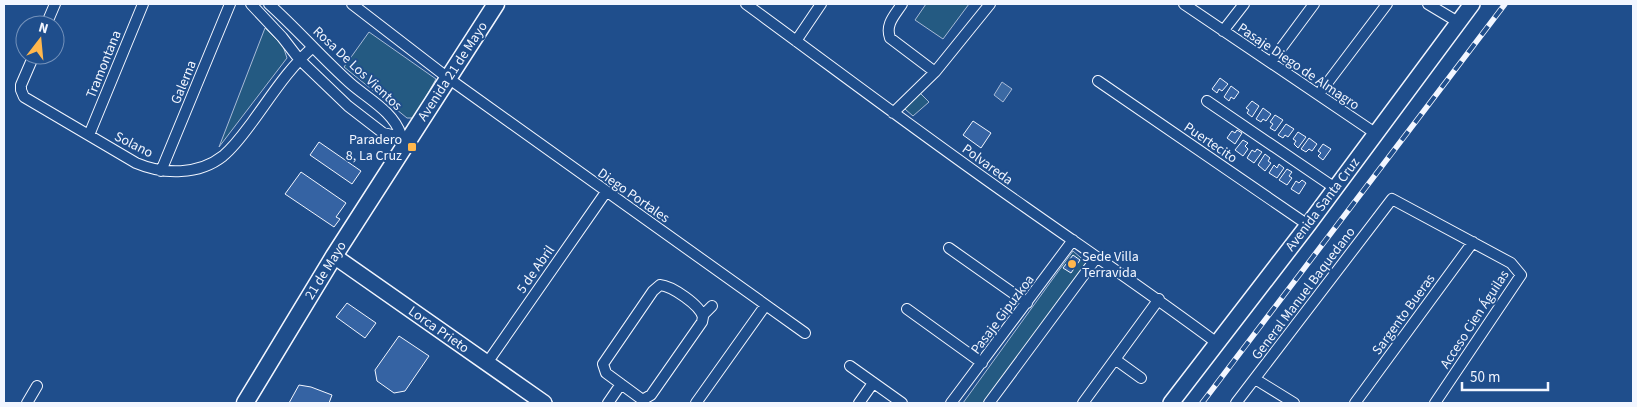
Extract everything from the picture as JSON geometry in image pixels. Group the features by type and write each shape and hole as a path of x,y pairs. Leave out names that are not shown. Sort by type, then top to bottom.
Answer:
{"main road":[{"name":"Avenida 21 de Mayo","path":"405,137 448,78 496,4"},
{"name":"Avenida Santa Cruz","path":"1171,403 1308,225 1472,4"},
{"name":"21 de Mayo","path":"245,403 405,137"},
{"name":"Lorca Prieto","path":"334,256 544,403"}],"street":[{"name":"Tramontana","path":"89,135 143,4"},
{"name":"Galerna","path":"161,171 230,4"},
{"path":"251,4 282,37 299,59 348,106 383,133 405,137"},
{"name":"Rosa De Los Vientos","path":"269,4 350,83 392,118 405,137"},
{"name":"Diego Portales","path":"352,4 448,78 805,333"},
{"name":"Polvareda","path":"746,4 894,113 1159,299 1217,343"},
{"path":"796,40 821,4"},
{"path":"902,4 890,21 888,27 890,38 935,72"},
{"path":"894,113 935,72 990,4"},
{"name":"Pasaje Diego de Almagro","path":"1184,4 1375,133"},
{"path":"1223,31 1244,4"},
{"path":"1271,62 1314,4"},
{"path":"1319,94 1387,4"},
{"path":"1428,4 1458,22"},
{"name":"Solano","path":"30,65 21,85 22,93 28,100 136,163 161,171 189,170 201,167 222,156 243,134 299,59 313,47"},
{"name":"Puertecito","path":"1098,81 1308,225"},
{"path":"1207,101 1335,188"},
{"name":"5 de Abril","path":"487,362 606,192"},
{"name":"Acceso Cien Águilas","path":"1392,199 1511,263 1521,275 1435,403"},
{"name":"General Manuel Baquedano","path":"1236,403 1392,199"},
{"name":"Pasaje Gipuzkoa","path":"951,403 1074,240"},
{"name":"Sargento Bueras","path":"1355,403 1473,242"},
{"path":"948,248 1027,303"},
{"path":"989,403 1097,257"},
{"path":"703,315 696,305 668,287 660,285 655,289 603,364 606,373 640,398 648,398 702,322 703,315 712,306"},
{"path":"1083,403 1159,299"},
{"path":"696,403 765,306"},
{"path":"907,309 982,363"},
{"path":"1116,360 1141,378"},
{"path":"850,366 902,403"},
{"path":"1255,379 1294,403"},
{"path":"859,403 873,383"},
{"path":"608,403 621,384"},
{"path":"27,403 38,386"}],"shaded area":[{"path":"926,4 969,4 943,39 915,20"},
{"path":"265,28 283,46 287,58 219,147"},
{"path":"369,32 436,79 414,118 407,118 344,67"},
{"path":"1002,82 1012,89 1003,102 994,95"},
{"path":"914,87 929,102 913,116 898,103"},
{"path":"1073,251 1087,263 984,403 963,403"}],"building":[{"path":"1220,78 1228,84 1222,91 1219,89 1217,93 1212,89"},
{"path":"1231,86 1239,92 1234,99 1231,97 1229,101 1224,97"},
{"path":"1252,101 1259,106 1252,117 1247,113 1249,110 1246,108"},
{"path":"1263,108 1271,114 1266,121 1263,119 1261,122 1256,119"},
{"path":"1275,115 1283,120 1275,131 1270,128 1273,124 1270,122"},
{"path":"973,121 991,133 981,148 963,135"},
{"path":"1286,124 1294,129 1288,137 1285,135 1283,138 1278,135"},
{"path":"1237,130 1242,133 1235,144 1227,138 1232,131 1235,133"},
{"path":"1298,132 1306,137 1298,148 1294,144 1296,141 1293,139"},
{"path":"1309,138 1317,144 1312,151 1309,149 1306,152 1301,149"},
{"path":"1243,140 1248,143 1245,146 1248,149 1243,156 1235,150"},
{"path":"319,142 361,171 352,184 310,155"},
{"path":"1323,144 1331,149 1323,160 1318,156 1321,153 1318,151"},
{"path":"1257,149 1262,152 1254,163 1247,158 1252,150 1255,152"},
{"path":"1265,154 1270,158 1268,161 1271,163 1265,171 1258,165"},
{"path":"1279,164 1284,168 1277,178 1269,173 1274,165 1277,168"},
{"path":"1287,169 1292,172 1289,176 1292,178 1287,185 1279,180"},
{"path":"301,172 346,203 336,217 340,219 334,227 285,194"},
{"path":"1302,180 1306,183 1299,194 1291,189 1296,181 1299,183"},
{"name":"Sede Villa Terravida","path":"1073,255 1080,260 1071,273 1063,268"},
{"path":"347,303 376,323 365,338 336,317"},
{"path":"399,336 429,356 405,391 394,393 377,381 375,370"},
{"path":"299,385 311,387 332,395 329,403 289,403"}],"railway":[{"path":"1202,403 1505,4"}],"place":[{"name":"Paradero 8, La Cruz","path":"412,147"},
{"name":"Sede Villa Terravida","path":"1072,264"}]}
